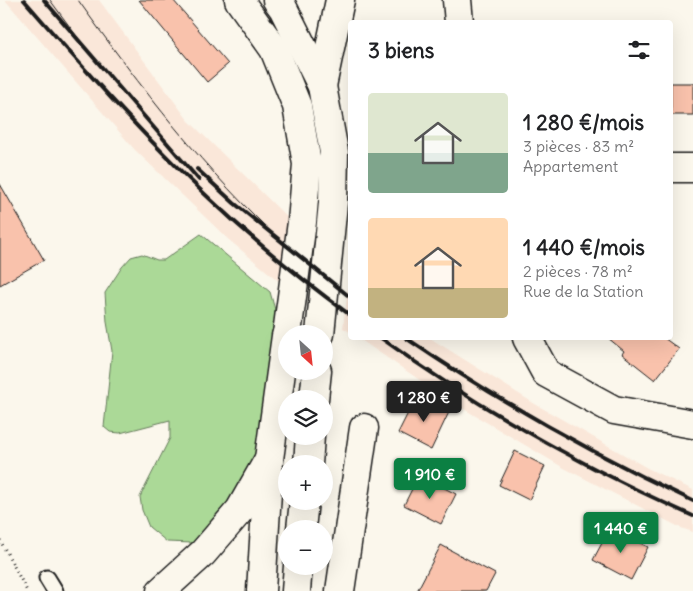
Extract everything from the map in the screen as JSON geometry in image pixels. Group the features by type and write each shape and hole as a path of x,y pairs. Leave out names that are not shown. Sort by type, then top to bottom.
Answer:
{"main road":[{"path":"239,0 274,49 297,106 307,164 302,222 287,325"},
{"path":"277,0 283,8 322,86 334,152 333,203 321,325"},
{"path":"322,86 340,0"},
{"path":"457,0 459,20"},
{"path":"673,168 693,168"},
{"path":"528,340 546,373 614,410 693,424"},
{"path":"261,591 269,460 280,380"},
{"path":"340,591 364,428"},
{"path":"161,591 203,553 240,510 269,460"},
{"path":"296,591 297,575"}],"path":[{"path":"0,540 27,591"}],"shaded area":[{"path":"5,0 99,0 188,120 292,222 281,283 229,240 135,150"},
{"path":"348,288 348,331 343,328"},
{"path":"361,340 433,340 535,404 649,469 693,490 693,532 681,528 564,468 452,402"}],"green space":[{"path":"201,234 270,292 277,317 256,455 225,508 192,543 167,542 149,527 142,510 140,497 170,438 170,420 120,433 110,432 104,427 112,351 105,293 131,257 142,254 157,260 164,260"}],"building":[{"path":"139,0 173,0 228,64 207,82"},
{"path":"673,83 693,83 693,115 673,115"},
{"path":"0,184 44,260 0,285"},
{"path":"610,340 667,340 679,349 655,380 622,354 624,351"},
{"path":"414,401 427,407 431,401 450,410 431,450 398,433"},
{"path":"515,451 545,466 529,500 499,485"},
{"path":"419,475 456,494 441,524 404,505"},
{"path":"610,528 648,547 631,580 593,560"},
{"path":"441,545 495,574 486,591 417,591"}],"tram line":[{"path":"50,0 90,54"},
{"path":"78,0 125,65 175,128 228,188 285,245"}],"railway":[{"path":"24,0 115,102 227,215 296,274 348,313"},
{"path":"44,0 199,180"},
{"path":"197,169 234,203 348,295"},
{"path":"384,340 455,388 532,435 572,457 693,516"},
{"path":"409,340 475,383 546,425 693,501"}]}
